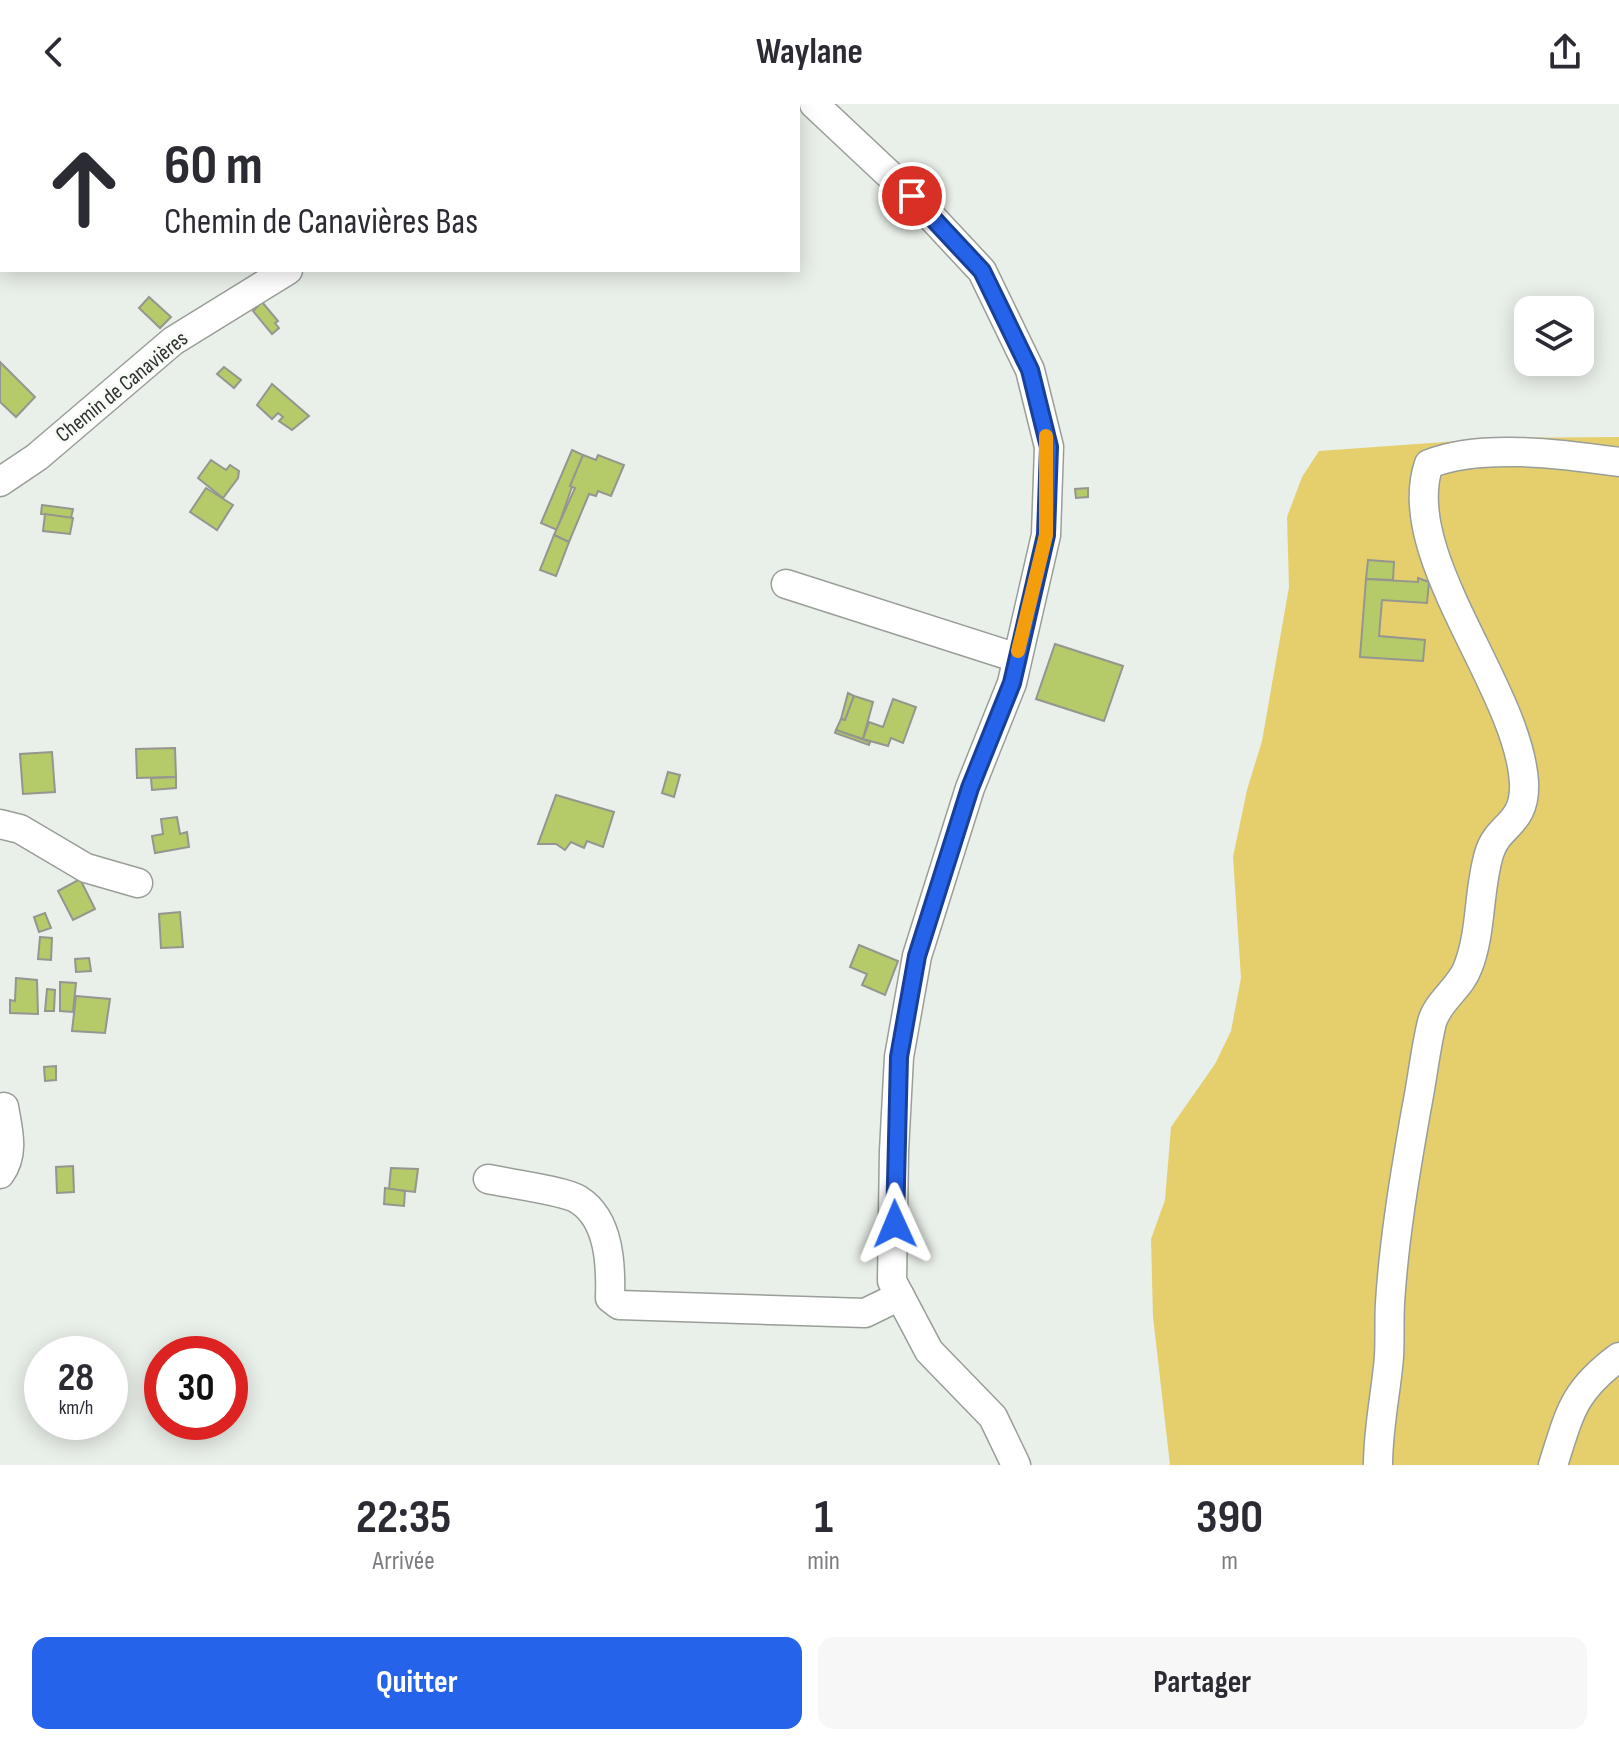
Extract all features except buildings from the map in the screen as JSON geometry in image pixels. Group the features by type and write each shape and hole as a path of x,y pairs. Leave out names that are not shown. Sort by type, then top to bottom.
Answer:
{"street":[{"path":"814,104 912,196 982,271 1030,370 1049,447 1046,535 1012,683 970,788 917,956 899,1057 892,1281 929,1351 993,1417 1016,1465"},
{"name":"Chemin de Canavières","path":"0,482 37,457 173,341 280,272"},
{"path":"1378,1465 1401,1213 1433,1018 1468,970 1479,930 1488,856 1494,841 1514,823 1522,806 1524,780 1512,736 1433,552 1424,514 1423,482 1429,464 1455,453 1585,457 1619,462"},
{"path":"786,584 1017,658"},
{"path":"0,824 20,829 86,868 138,883"},
{"path":"0,1174 8,1162 10,1144 4,1107"},
{"path":"488,1179 579,1199 598,1222 611,1259 610,1298 619,1305 865,1313 900,1296"},
{"path":"1553,1465 1578,1394 1592,1377 1619,1357"}],"shaded area":[{"path":"1619,437 1619,1465 1170,1465 1153,1317 1151,1239 1165,1200 1171,1127 1215,1064 1231,1031 1241,978 1233,857 1247,790 1262,741 1289,587 1287,517 1302,477 1319,451 1501,438"}],"slow traffic":[{"path":"1018,651 1046,535 1049,447 1046,436"}],"route":[{"path":"895,1224 894,1151 899,1057 917,956 970,788 1012,683 1046,535 1049,447 1030,370 982,271 912,196"}]}
